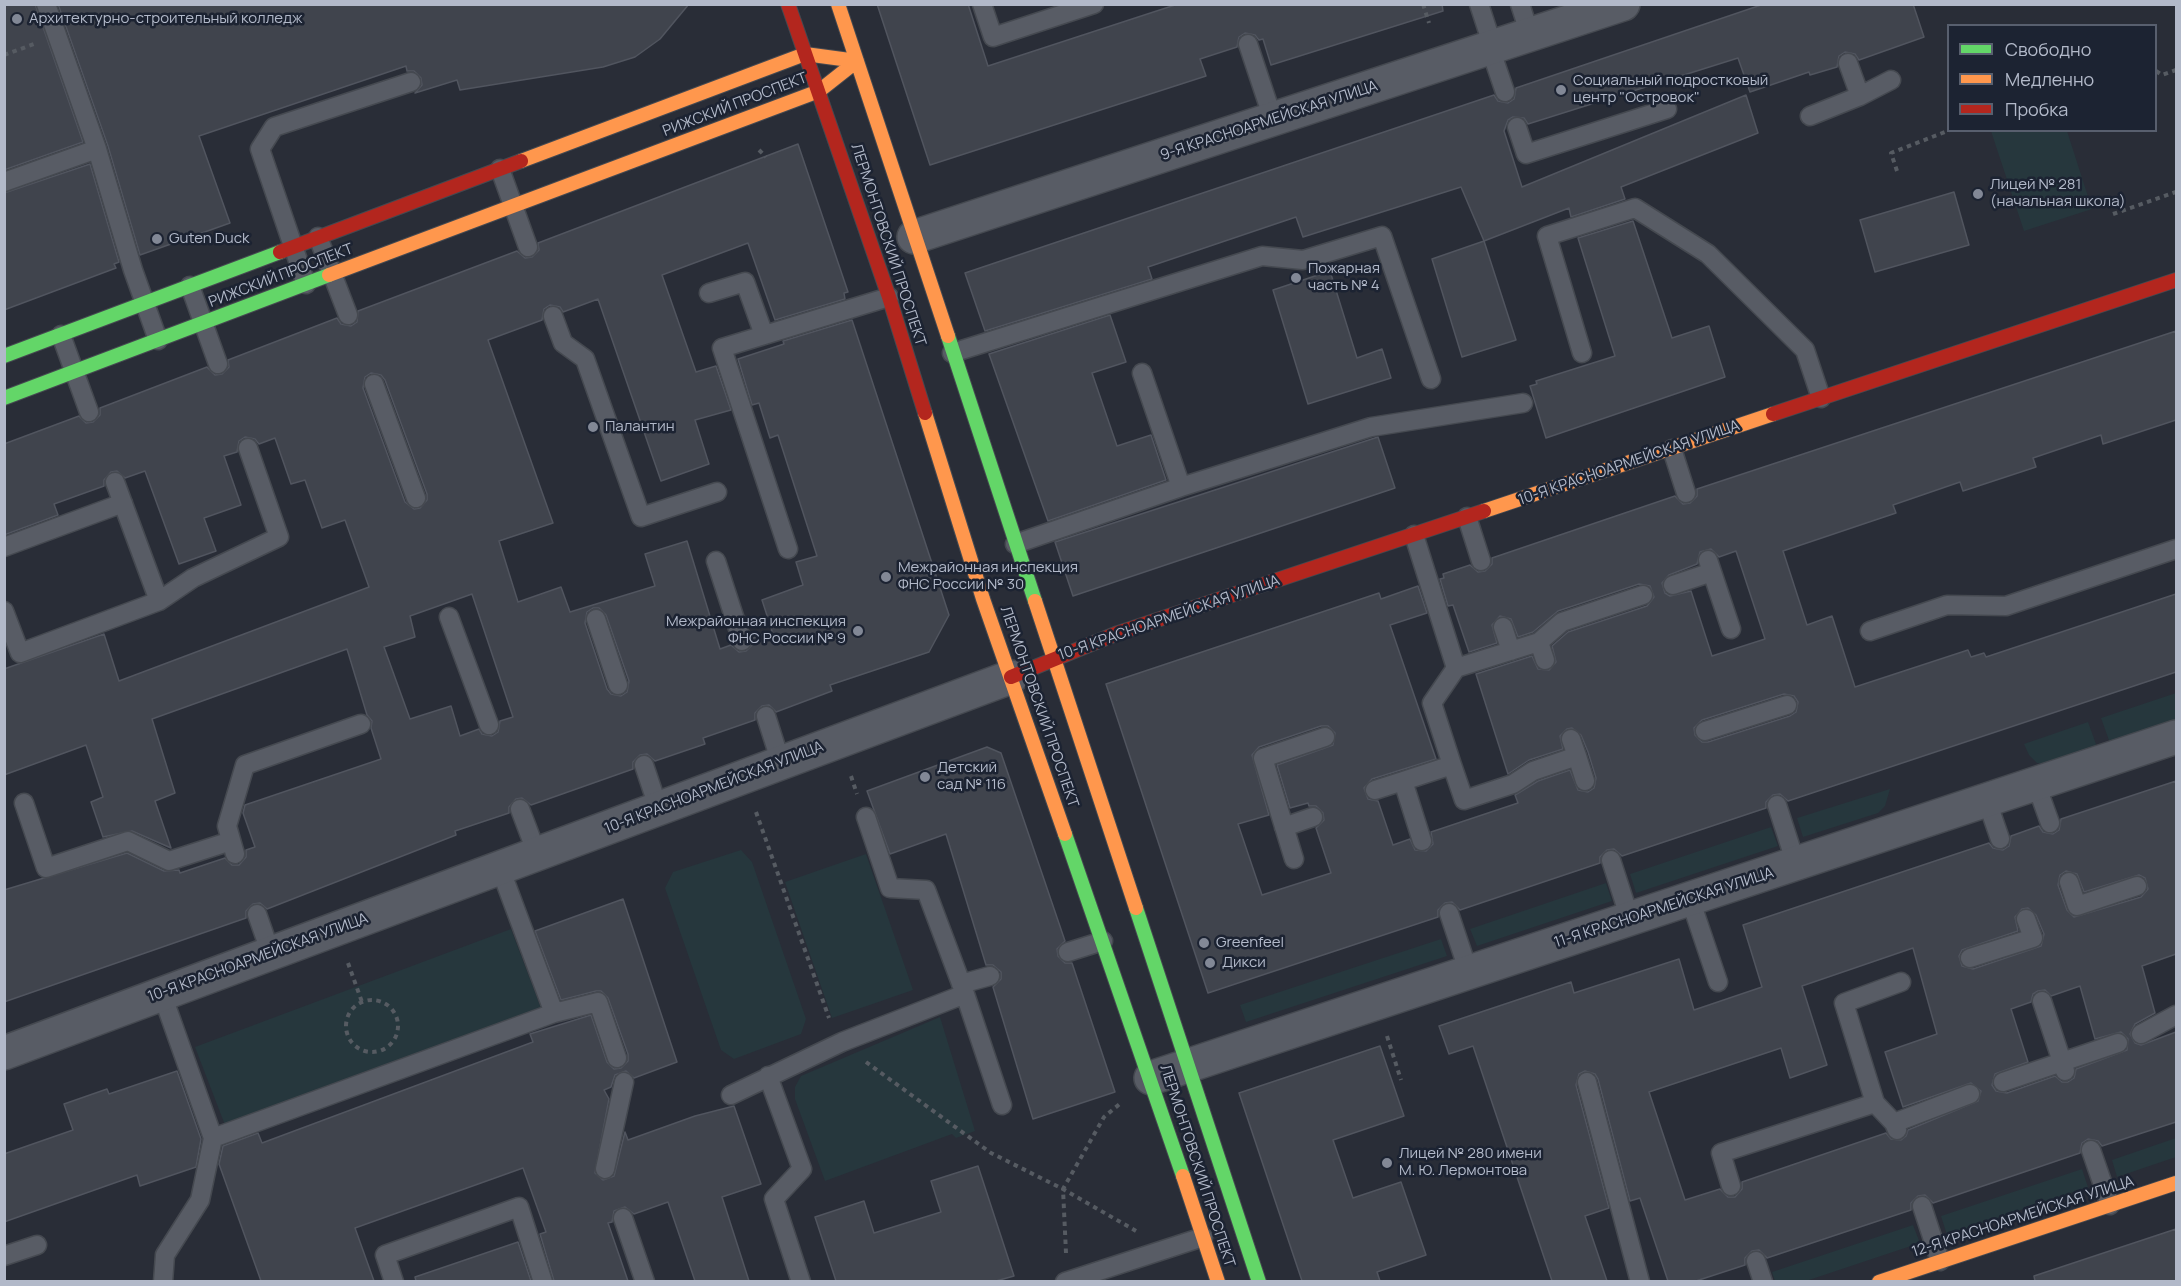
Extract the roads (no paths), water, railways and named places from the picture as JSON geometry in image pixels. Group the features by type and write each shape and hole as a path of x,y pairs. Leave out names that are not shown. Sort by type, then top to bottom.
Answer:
{"main road":[{"name":"ЛЕРМОНТОВСКИЙ ПРОСПЕКТ","path":"788,4 889,297 983,599 1151,1078 1218,1281"},
{"name":"ЛЕРМОНТОВСКИЙ ПРОСПЕКТ","path":"838,4 1259,1281"},
{"name":"РИЖСКИЙ ПРОСПЕКТ","path":"4,356 805,54 857,61"},
{"name":"РИЖСКИЙ ПРОСПЕКТ","path":"4,398 819,91 857,61"},
{"name":"10-Я КРАСНОАРМЕЙСКАЯ УЛИЦА","path":"1011,677 1054,657 1118,633 2176,280"},
{"name":"12-Я КРАСНОАРМЕЙСКАЯ УЛИЦА","path":"1879,1281 2176,1183"}],"street":[{"name":"9-Я КРАСНОАРМЕЙСКАЯ УЛИЦА","path":"914,237 1623,4"},
{"name":"10-Я КРАСНОАРМЕЙСКАЯ УЛИЦА","path":"4,1053 1011,677"},
{"name":"11-Я КРАСНОАРМЕЙСКАЯ УЛИЦА","path":"1151,1078 2176,737"}],"lane":[{"path":"46,4 97,149 158,340"},
{"path":"982,4 993,37 1094,4"},
{"path":"1479,4 1505,92"},
{"path":"1520,4 1530,35"},
{"path":"1248,44 1273,119"},
{"path":"1848,63 1860,96"},
{"path":"1810,116 1860,96 1891,80"},
{"path":"306,284 260,149 274,128 411,82"},
{"path":"1517,127 1526,154 1667,110"},
{"path":"4,182 97,149"},
{"path":"500,169 528,246"},
{"path":"1582,352 1547,236 1635,208 1708,254 1805,350 1821,398"},
{"path":"952,353 1262,256 1303,260 1383,236 1431,380"},
{"path":"318,237 348,315"},
{"path":"709,293 745,282 764,335"},
{"path":"190,286 218,364"},
{"path":"788,549 722,348 889,297"},
{"path":"553,316 564,343 585,359 642,517 717,492"},
{"path":"61,334 89,412"},
{"path":"1142,373 1181,487"},
{"path":"374,384 416,498"},
{"path":"1015,544 1181,487 1371,427 1523,403"},
{"path":"4,611 20,653 159,601 193,578 279,537 248,448"},
{"path":"1672,449 1686,493"},
{"path":"115,482 159,601"},
{"path":"4,547 123,503"},
{"path":"1467,517 1481,561"},
{"path":"1414,535 1456,668"},
{"path":"1870,631 1947,605 2006,606 2176,549"},
{"path":"716,561 742,641"},
{"path":"1673,585 1710,566 1731,629"},
{"path":"1585,781 1574,748 1514,784 1464,800 1432,703 1456,668 1539,642 1562,622 1643,596"},
{"path":"449,616 489,725"},
{"path":"596,620 618,685"},
{"path":"1503,627 1511,651"},
{"path":"1539,642 1545,660"},
{"path":"1705,731 1752,723 1787,705"},
{"path":"766,716 782,763"},
{"path":"24,803 46,868 128,841 169,861 233,848 226,826 245,765 361,724"},
{"path":"1294,859 1263,758 1325,738"},
{"path":"644,765 659,810"},
{"path":"1375,790 1452,765"},
{"path":"1403,781 1422,841"},
{"path":"2036,784 2049,823"},
{"path":"1987,801 2000,839"},
{"path":"1777,805 1796,864"},
{"path":"520,809 537,854"},
{"path":"866,817 890,888 926,890 963,989 1002,1105"},
{"path":"1284,827 1313,818"},
{"path":"1611,860 1630,919"},
{"path":"500,868 554,1012"},
{"path":"2069,882 2077,906 2137,885"},
{"path":"1690,899 1718,982"},
{"path":"1449,913 1468,973"},
{"path":"257,914 272,954"},
{"path":"1970,958 2033,938 2026,919"},
{"path":"1068,952 1103,940"},
{"path":"730,1095 990,976"},
{"path":"1901,982 1844,1003 1875,1103 1895,1126 1970,1094"},
{"path":"162,994 213,1138 200,1200 165,1255 163,1281"},
{"path":"2042,1001 2063,1066"},
{"path":"213,1138 554,1012 597,1002 617,1059"},
{"path":"2141,1034 2176,1015"},
{"path":"2002,1082 2063,1066 2118,1043"},
{"path":"768,1076 802,1169 774,1200 801,1281"},
{"path":"605,1169 624,1082"},
{"path":"1587,1082 1640,1281"},
{"path":"1731,1186 1721,1154 1875,1103"},
{"path":"2091,1150 2110,1205"},
{"path":"1922,1206 1940,1261"},
{"path":"394,1281 385,1256 519,1207 543,1281"},
{"path":"622,1218 645,1281"},
{"path":"1066,1281 1203,1237"},
{"path":"4,1256 37,1245"},
{"path":"1756,1262 1763,1281"}],"place":[{"name":"Архитектурно-строительный колледж","path":"17,19"},
{"name":"Социальный подростковый центр \"Островок\"","path":"1561,90"},
{"name":"Лицей № 281 (начальная школа)","path":"1978,194"},
{"name":"Guten Duck","path":"157,239"},
{"name":"Пожарная часть № 4","path":"1296,278"},
{"name":"Палантин","path":"593,427"},
{"name":"Межрайонная инспекция ФНС России № 30","path":"886,577"},
{"name":"Межрайонная инспекция ФНС России № 9","path":"858,631"},
{"name":"Детский сад № 116","path":"925,777"},
{"name":"Greenfeel","path":"1204,943"},
{"name":"Дикси","path":"1210,963"},
{"name":"Лицей № 280 имени М. Ю. Лермонтова","path":"1387,1163"}]}
